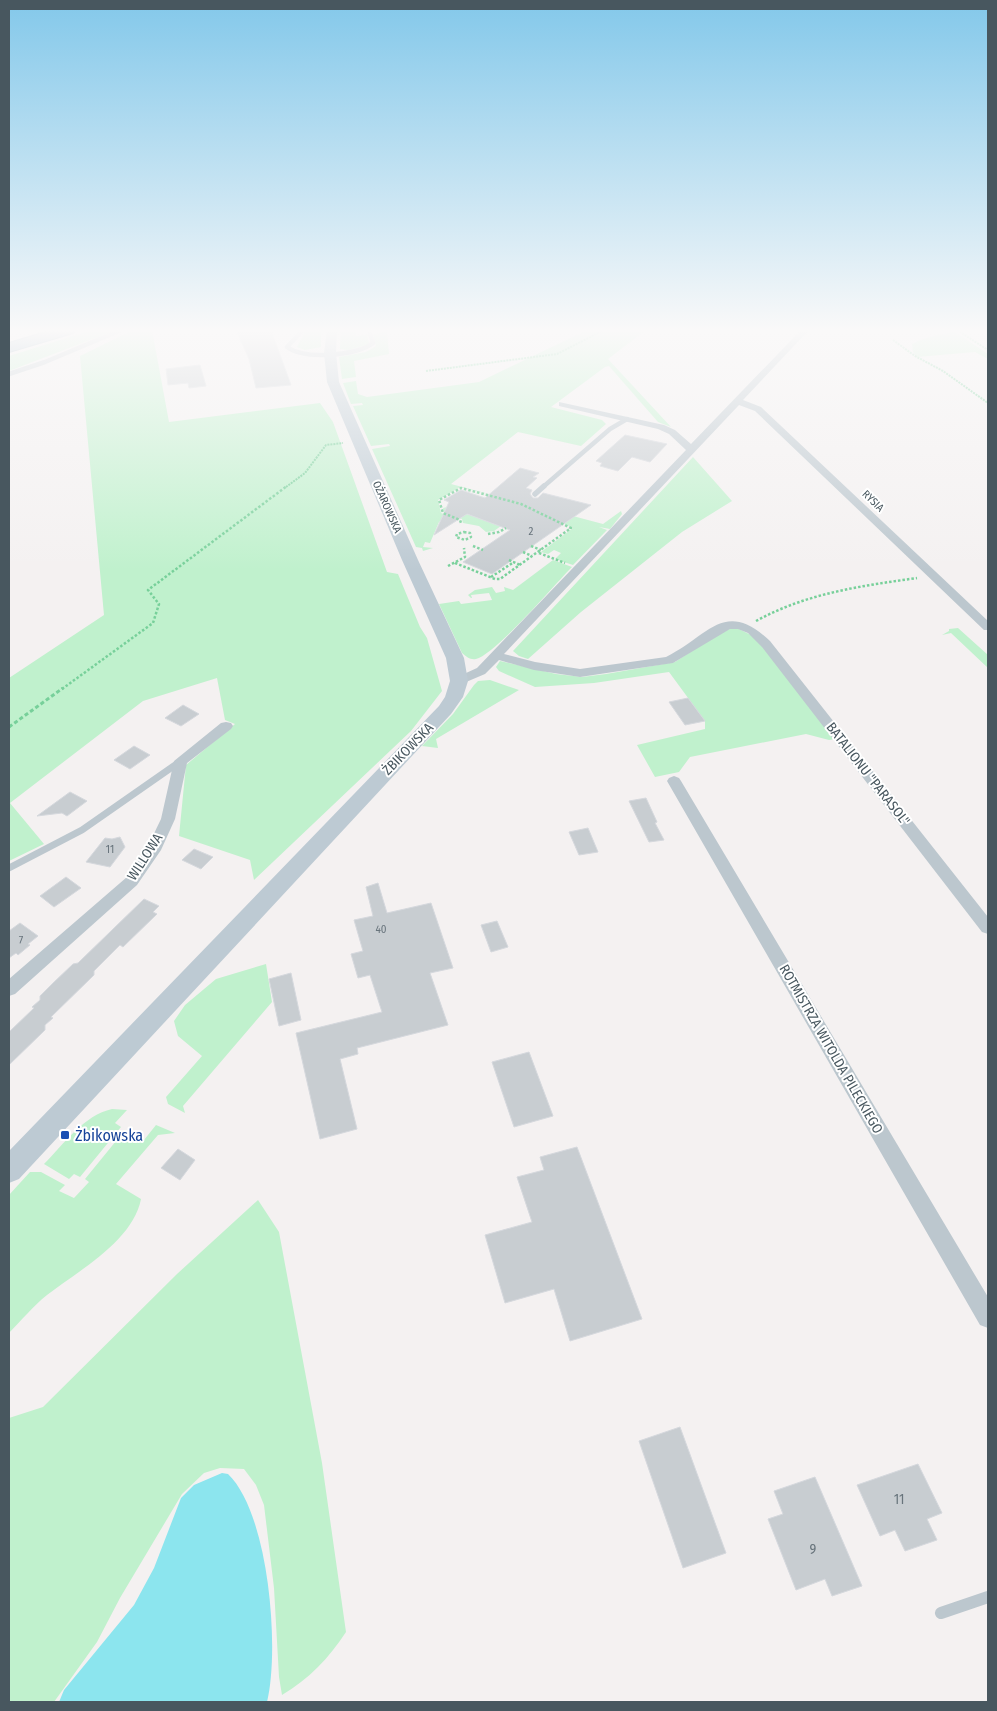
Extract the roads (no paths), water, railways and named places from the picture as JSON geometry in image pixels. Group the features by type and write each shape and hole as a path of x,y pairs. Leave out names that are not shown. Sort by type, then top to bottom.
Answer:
{"main road":[{"name":"OŻAROWSKA","path":"345,410 455,658 459,681"},
{"name":"ŻBIKOWSKA","path":"9,1170 445,710 454,697 459,681"}],"street":[{"path":"587,410 661,427 672,432 704,436"},
{"path":"459,681 481,671 728,410"},
{"name":"RYSIA","path":"760,410 988,628"},
{"path":"672,432 691,449"},
{"name":"BATALIONU \"PARASOL\"","path":"496,654 551,670 590,673 669,660 726,625 743,625 753,631 766,644 988,928"},
{"path":"181,761 226,726"},
{"name":"WILLOWA","path":"9,989 132,881 154,850 168,819 181,761"},
{"name":"ROTMISTRZA WITOLDA PILECKIEGO","path":"674,781 988,1317"}],"lane":[{"path":"535,494 610,429 627,419"},
{"path":"9,868 82,830 181,761"},
{"path":"941,1613 988,1597"}],"water":[{"path":"222,1473 228,1474 242,1493 253,1519 262,1549 271,1617 271,1679 267,1702 59,1702 64,1690 134,1605 154,1568 181,1498 194,1485"}],"place":[{"name":"Żbikowska","path":"65,1135"}]}
